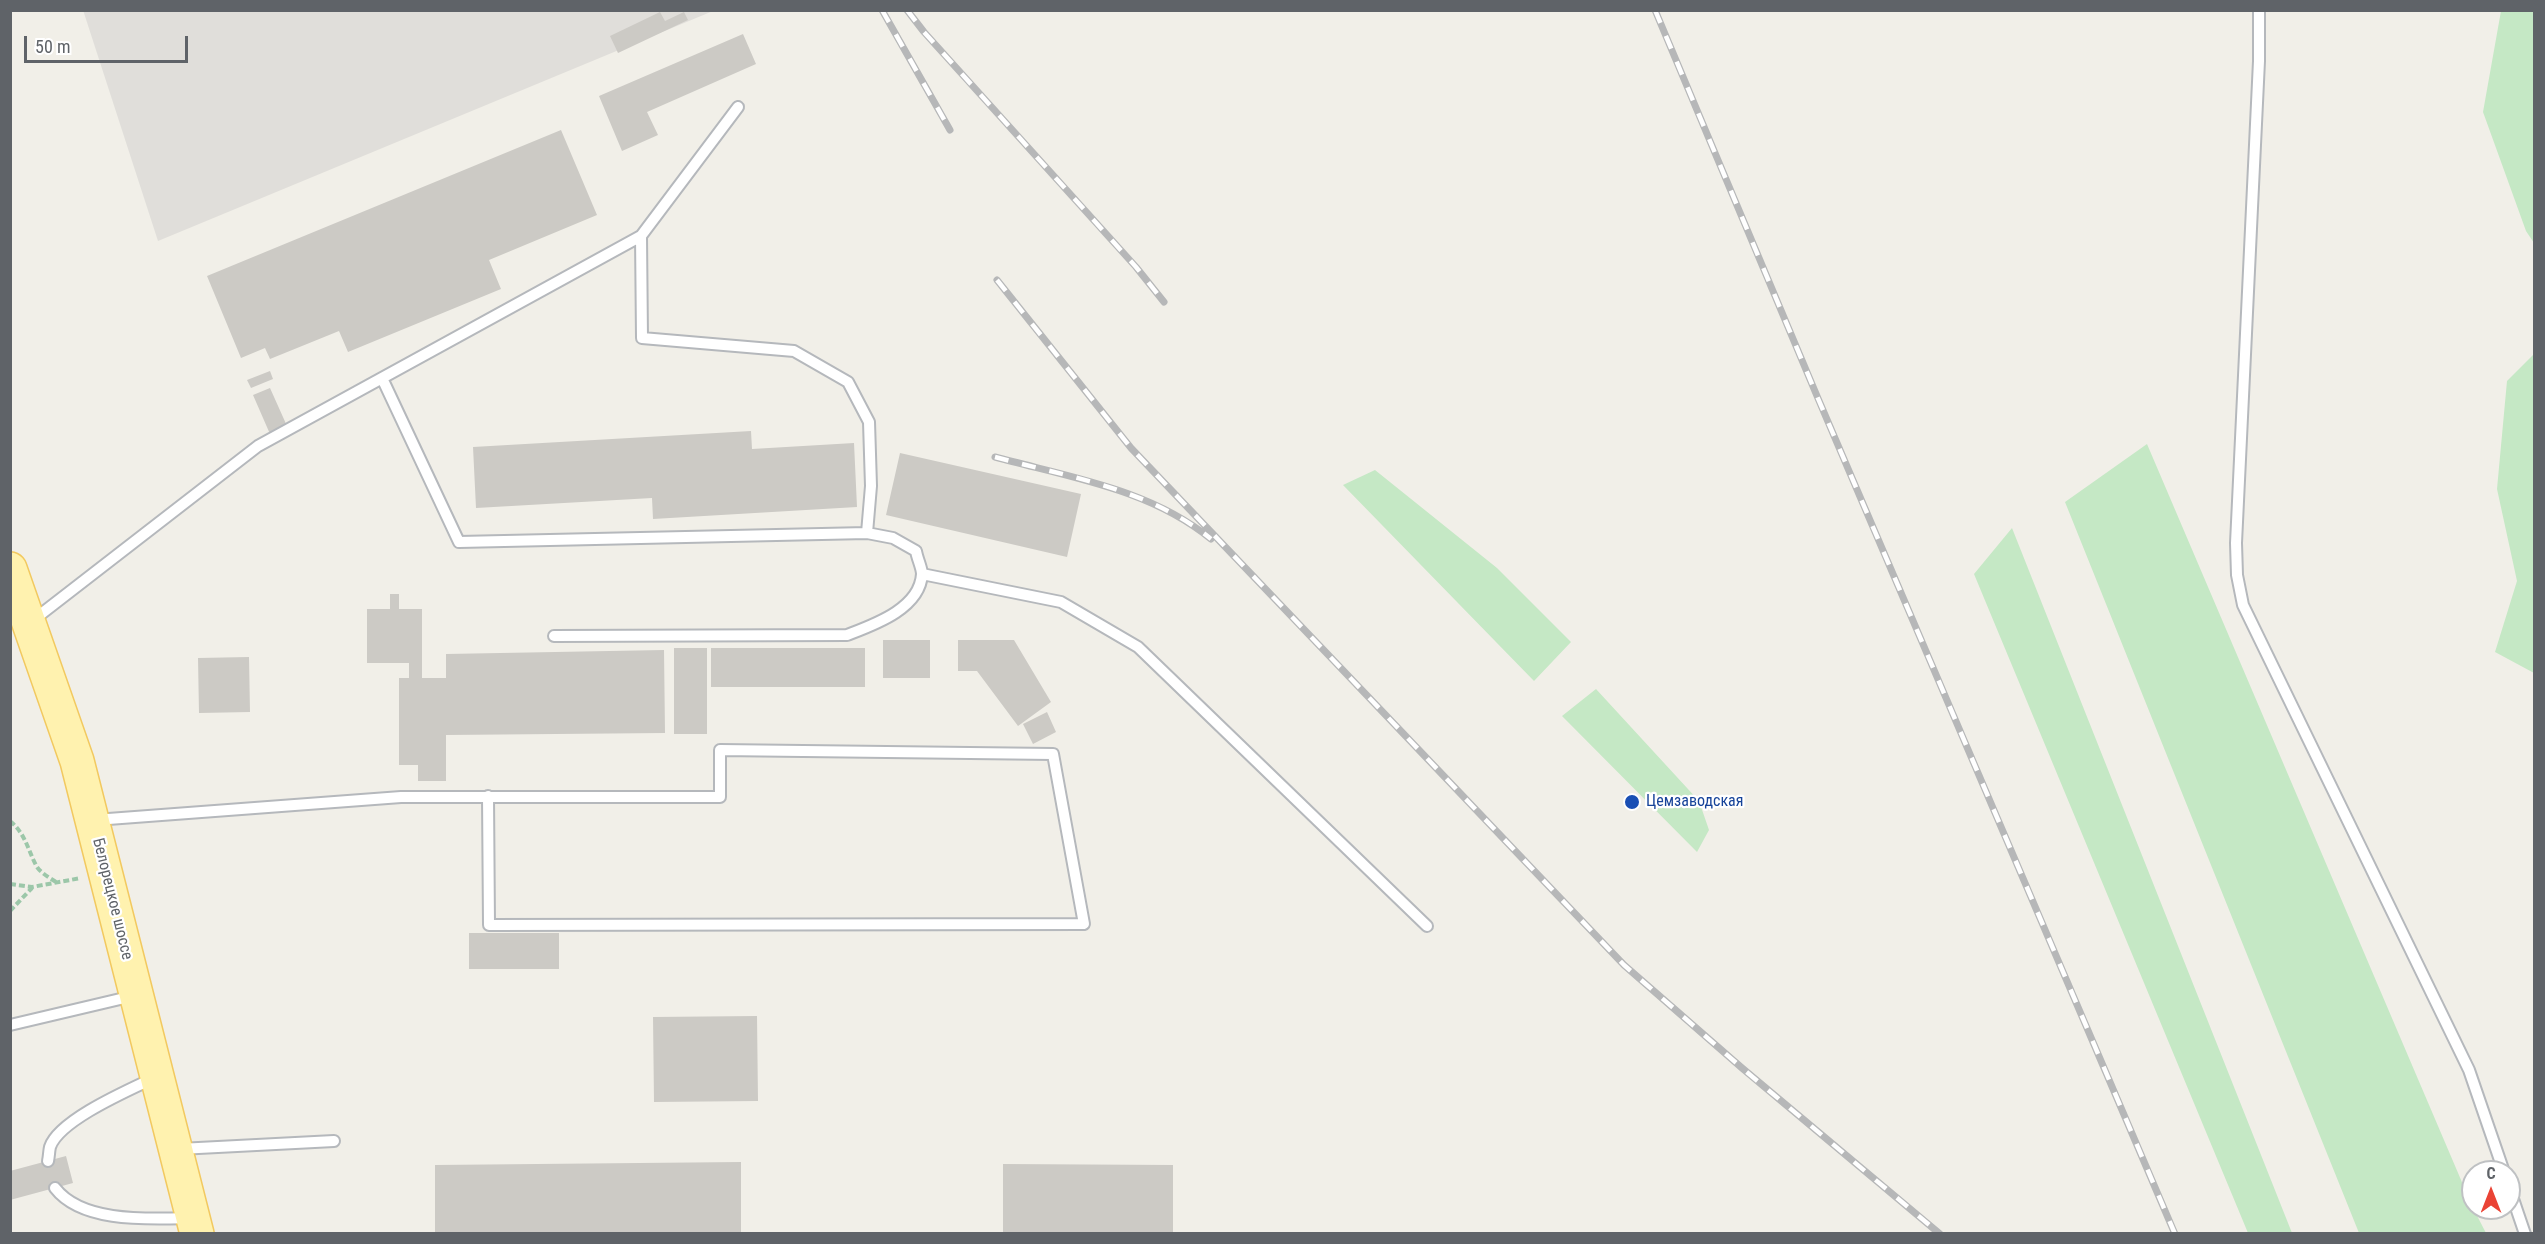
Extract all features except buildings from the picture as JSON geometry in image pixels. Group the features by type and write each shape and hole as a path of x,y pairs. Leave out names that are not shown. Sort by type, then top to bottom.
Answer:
{"main road":[{"name":"Белорецкое шоссе","path":"10,569 77,761 195,1226"}],"lane":[{"path":"2259,10 2259,61 2236,543 2237,575 2243,605 2469,1070 2500,1160"},
{"path":"29,623 258,446 641,236 738,107"},
{"path":"641,236 642,338 794,351 848,382 869,422 871,486 867,533"},
{"path":"382,378 459,542 867,533 893,538 915,551 922,574 912,597 882,622 847,635 554,636"},
{"path":"922,574 1061,602 1138,647 1427,926"},
{"path":"92,820 401,797 488,796 720,797 720,750 1053,754 1084,924 489,925 488,796"},
{"path":"10,1025 136,995"},
{"path":"48,1161 50,1146 60,1133 104,1101 157,1077"},
{"path":"175,1150 334,1141"},
{"path":"55,1188 64,1200 76,1206 132,1219 195,1226"}],"path":[{"path":"10,821 18,827 29,845 38,868 56,883"},
{"path":"10,884 32,887 105,873"},
{"path":"10,911 32,887"}],"shaded area":[{"path":"83,10 713,11 158,241"}],"green space":[{"path":"2501,11 2534,11 2534,243 2526,231 2483,112"},
{"path":"2534,354 2534,673 2495,652 2517,581 2497,489 2507,381"},
{"path":"2147,444 2461,1180 2461,1220 2479,1220 2486,1233 2359,1233 2065,502"},
{"path":"1375,470 1497,568 1571,642 1534,681 1343,485"},
{"path":"2012,528 2292,1233 2248,1233 1974,574"},
{"path":"1596,689 1699,801 1709,830 1697,852 1562,716"}],"railway":[{"path":"882,10 950,130"},
{"path":"907,10 924,32 1136,267 1164,302"},
{"path":"1655,10 1817,396 2175,1234"},
{"path":"997,280 1131,448 1624,965 1742,1068 1940,1234"},
{"path":"995,457 1135,496 1187,522 1211,539"}],"place":[{"name":"Цемзаводская","path":"1632,802"}]}
